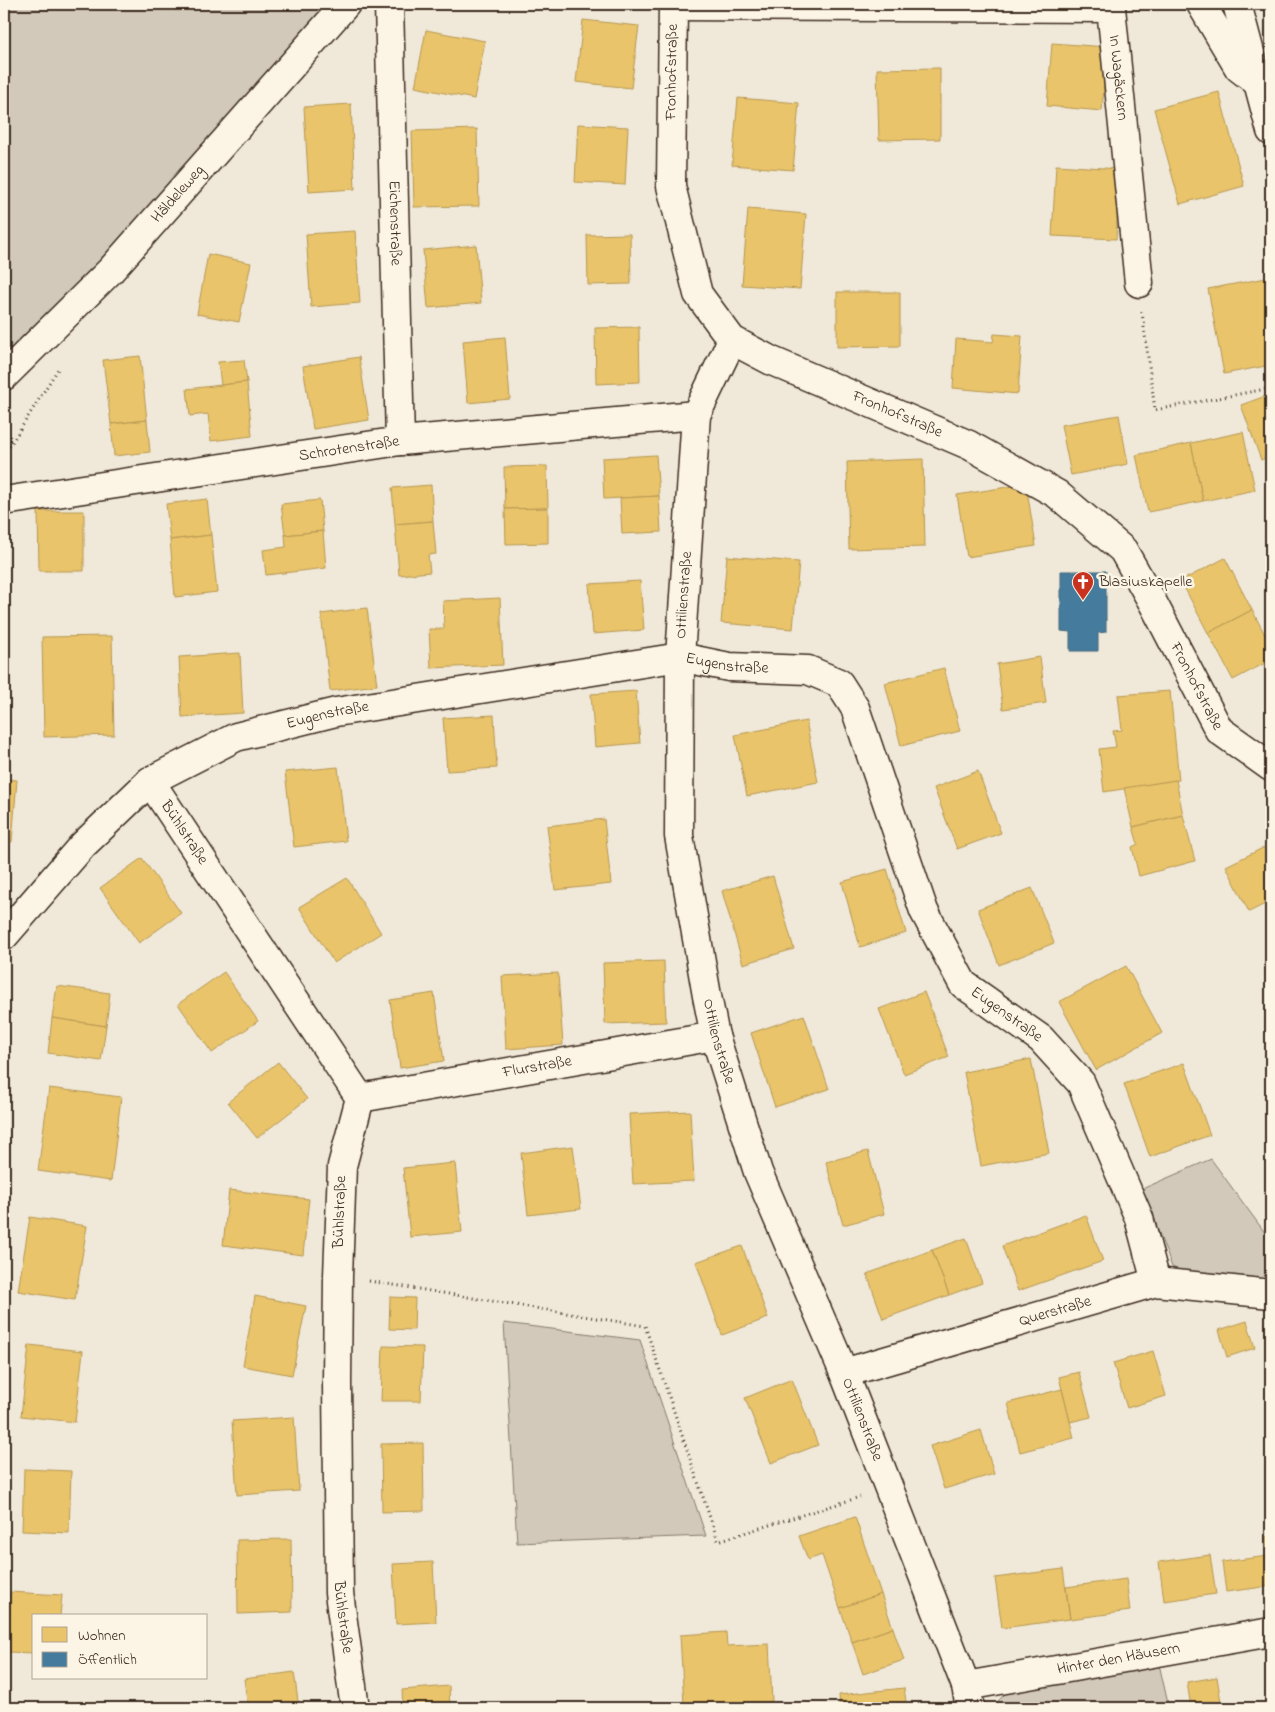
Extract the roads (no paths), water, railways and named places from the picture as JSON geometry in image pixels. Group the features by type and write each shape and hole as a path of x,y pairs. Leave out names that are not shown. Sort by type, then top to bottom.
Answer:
{"street":[{"name":"Häldeleweg","path":"4,376 111,270 346,4"},
{"name":"Eichenstraße","path":"389,4 400,441"},
{"path":"1201,4 1239,68 1266,83"},
{"path":"1237,4 1266,83 1271,131"},
{"name":"In Wagäckern","path":"673,5 1111,8 1138,283"},
{"name":"Fronhofstraße","path":"673,5 671,186 698,294 732,340 772,361 969,445 1057,494 1123,550 1153,603 1219,730 1271,768"},
{"name":"Ottilienstraße","path":"732,340 696,415 680,657 679,836 706,996 715,1036 758,1172 844,1373 890,1488 968,1697"},
{"name":"Schrotenstraße","path":"4,501 400,441 696,415"},
{"name":"Eugenstraße","path":"4,936 82,846 150,781 236,737 336,712 680,657 729,666 808,670 839,684 855,708 924,910 963,984 1041,1039 1081,1083 1139,1218 1156,1282"},
{"name":"Bühlstraße","path":"150,781 360,1098 342,1166 336,1382 339,1592 355,1708"},
{"name":"Flurstraße","path":"360,1098 715,1036"},
{"name":"Querstraße","path":"844,1373 1156,1282 1271,1294"},
{"name":"Hinter den Häusern","path":"968,1697 1271,1632"}],"place":[{"name":"Blasiuskapelle","path":"1083,601"}]}
